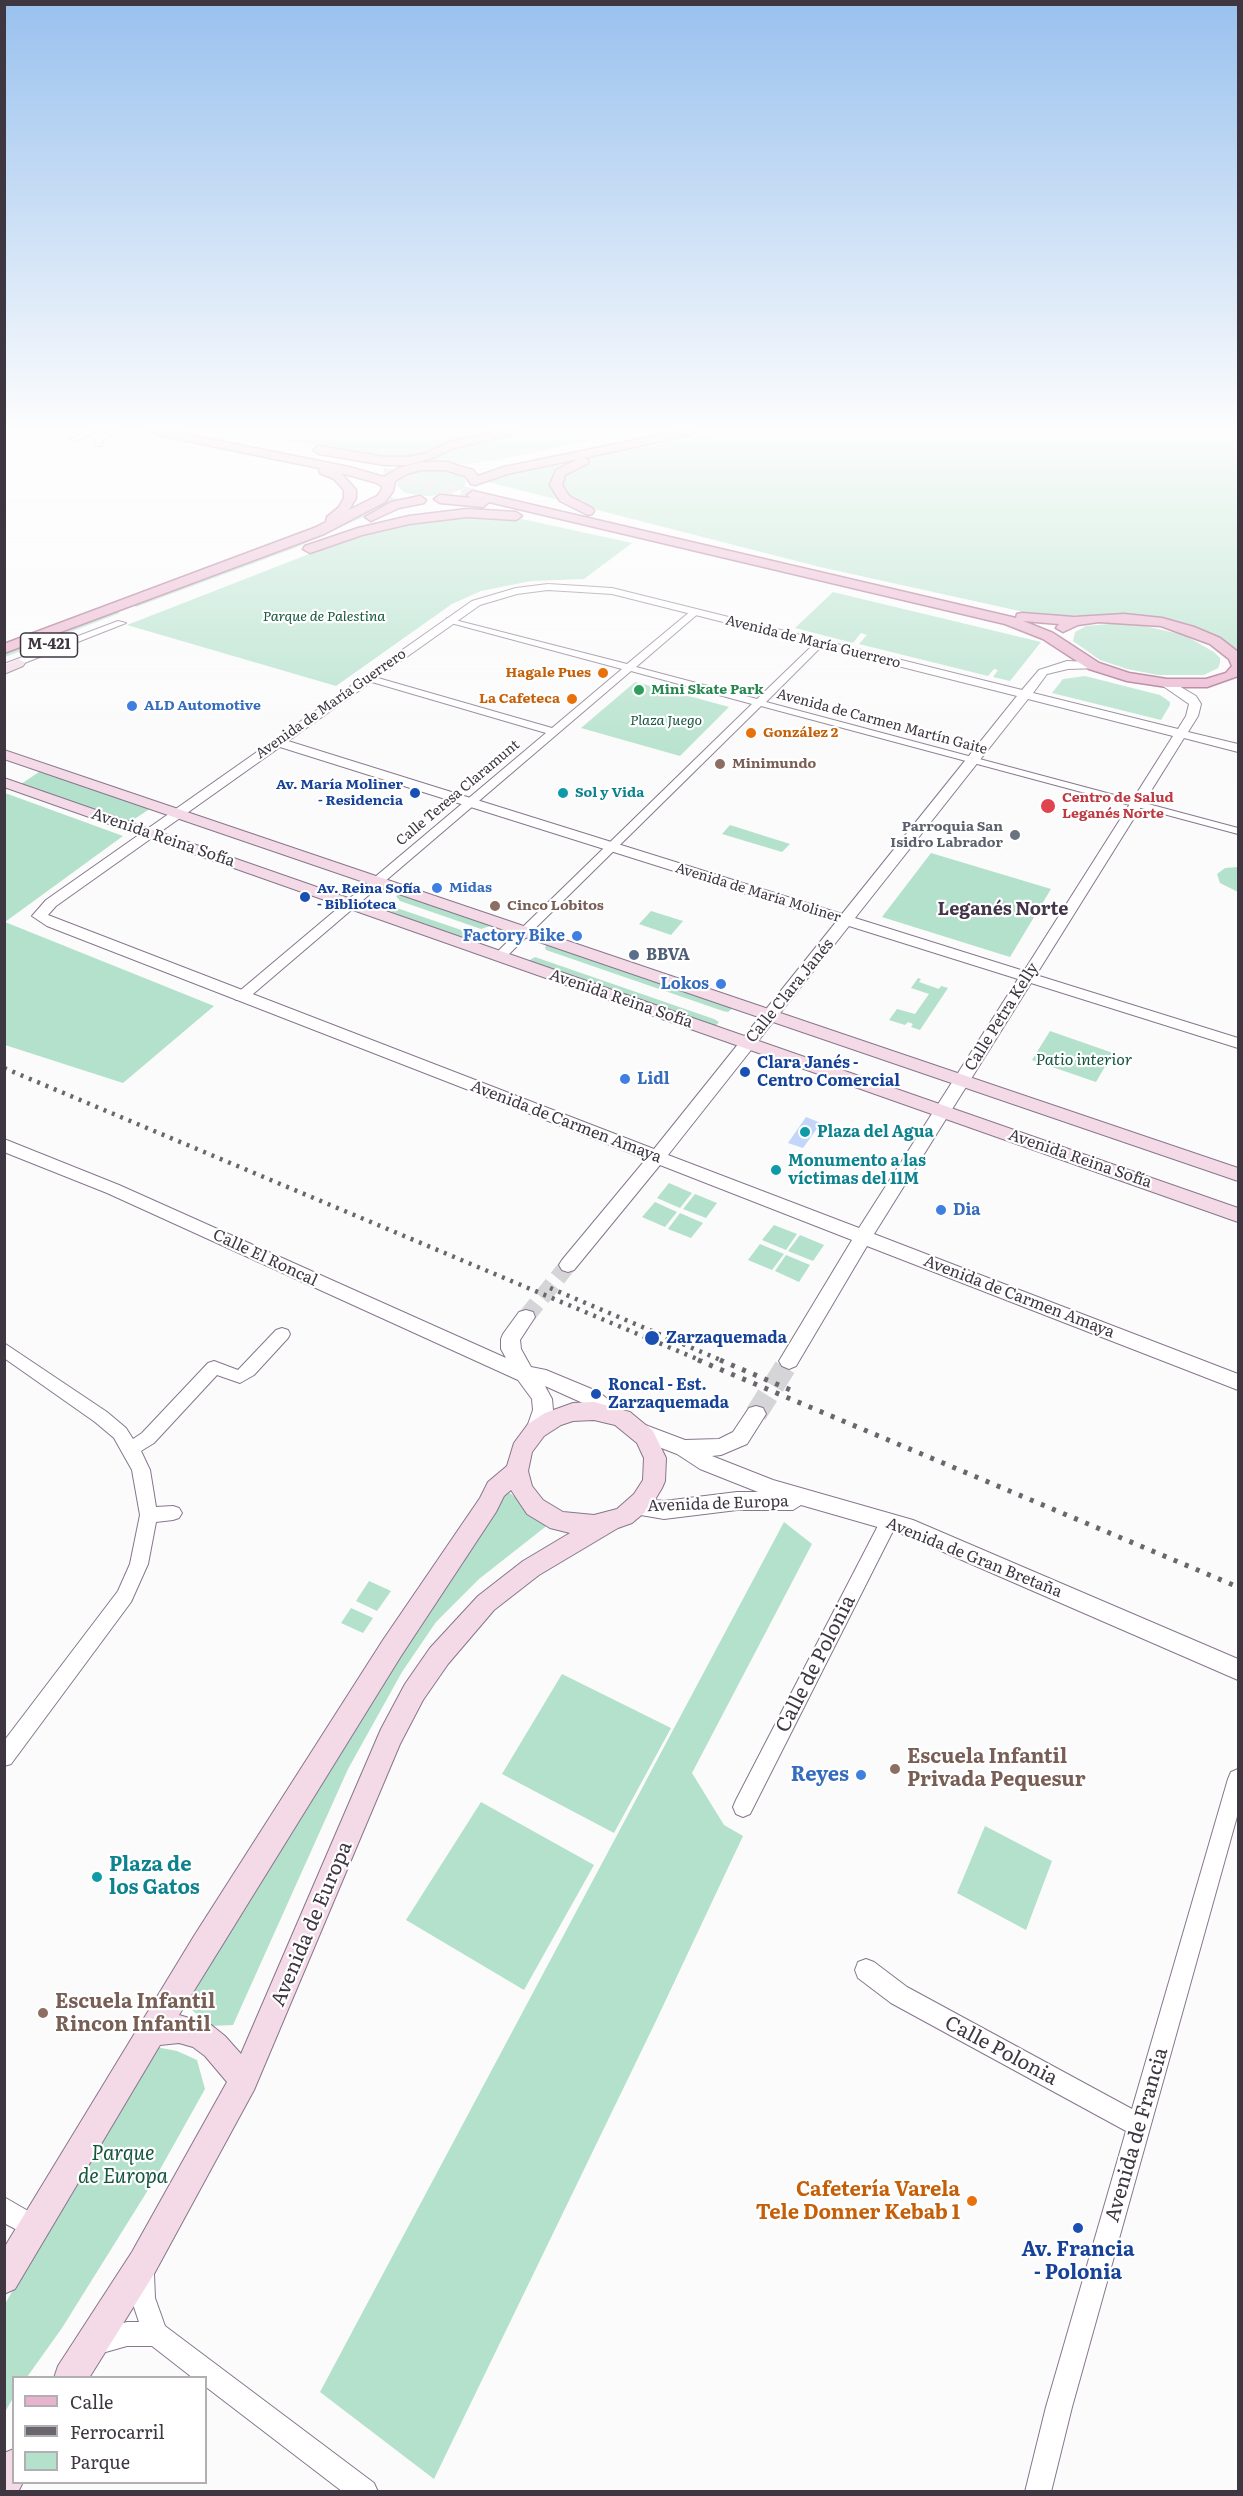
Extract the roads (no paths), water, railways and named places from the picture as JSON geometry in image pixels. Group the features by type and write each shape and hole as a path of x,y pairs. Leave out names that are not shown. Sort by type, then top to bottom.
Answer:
{"main road":[{"name":"M-421","path":"4,649 272,548"},
{"name":"M-421","path":"12,662 166,600 181,597 304,548"},
{"path":"292,554 309,548"},
{"path":"699,548 1010,621 1035,629 1094,666 1115,674 1167,683 1239,681"},
{"path":"728,548 1036,619 1074,621 1111,617 1162,622 1203,635 1238,662 1231,676 1217,682"},
{"name":"M-421","path":"121,623 136,617"},
{"path":"1062,645 1059,632 1074,621"},
{"path":"4,669 12,662"},
{"name":"Avenida Reina Sofía","path":"4,754 1239,1175"},
{"name":"Avenida Reina Sofía","path":"4,782 1239,1215"},
{"path":"636,1507 624,1516 609,1522 578,1525 549,1517 535,1507 526,1496 517,1471 522,1449 536,1430 552,1419 573,1412 594,1411 611,1414 640,1431"},
{"name":"Avenida de Europa","path":"636,1507 651,1488 655,1473 652,1450 640,1431"},
{"path":"4,2278 204,1946 392,1648 488,1505 496,1489 517,1471"},
{"name":"Avenida de Europa","path":"71,2376 143,2263 244,2080 390,1737 431,1666 467,1622 498,1593 531,1568 609,1522"},
{"path":"152,2032 179,2029 200,2034 215,2046 244,2080"},
{"path":"4,2482 12,2468"}],"street":[{"name":"Avenida de María Guerrero","path":"164,823 476,603 516,591 548,587 612,591 1239,748"},
{"name":"Calle Teresa Claramunt","path":"241,997 695,612"},
{"name":"Avenida de Carmen Martín Gaite","path":"450,620 1239,831"},
{"name":"M-421","path":"12,662 121,623"},
{"path":"500,956 819,644"},
{"name":"Calle Clara Janés","path":"568,1265 771,1015 1043,672 1066,665 1094,666"},
{"path":"368,678 554,732"},
{"name":"Calle Petra Kelly","path":"789,1361 863,1237 1194,712 1195,704 1187,695 1167,683"},
{"name":"Avenida de María Moliner","path":"278,742 1239,1043"},
{"name":"Avenida de Carmen Amaya","path":"164,823 51,903 39,916 241,997 1239,1382"},
{"name":"Calle El Roncal","path":"4,1144 113,1189 525,1375 539,1375 592,1398 611,1414"},
{"path":"526,1317 510,1340 511,1348 525,1375 542,1399 543,1410 536,1430"},
{"path":"131,1449 148,1438 214,1366 240,1377 282,1335"},
{"path":"4,1349 101,1417 120,1433 131,1449 144,1479 149,1515 139,1564 125,1596 4,1757"},
{"path":"684,1448 721,1447 740,1438 756,1414"},
{"name":"Avenida de Gran Bretaña","path":"640,1431 684,1448 707,1463 770,1488 889,1521 928,1535 1239,1670"},
{"name":"Avenida de Europa","path":"636,1507 664,1510 737,1501 815,1502"},
{"path":"149,1515 173,1512"},
{"name":"Calle de Polonia","path":"746,1801 889,1521"},
{"name":"Avenida de Francia","path":"1038,2492 1059,2407 1239,1779"},
{"name":"Calle Polonia","path":"866,1970 899,1995 1140,2126"},
{"path":"4,2209 34,2227"},
{"path":"143,2263 143,2298 156,2334 365,2492"},
{"path":"92,2344 127,2334 156,2334"}],"water":[{"path":"806,1117 821,1123 803,1148 788,1143"}],"tunnel":[{"path":"526,1317 568,1265"},
{"path":"756,1414 789,1361"}],"railway":[{"path":"4,1068 702,1361"},
{"path":"550,1288 723,1361"},
{"path":"698,1360 1238,1587"},
{"path":"720,1360 793,1391"}],"place":[{"name":"Hagale Pues","path":"603,673"},
{"name":"Mini Skate Park","path":"639,690"},
{"name":"La Cafeteca","path":"572,699"},
{"name":"ALD Automotive","path":"132,706"},
{"name":"González 2","path":"751,733"},
{"name":"Minimundo","path":"720,764"},
{"name":"Av. María Moliner - Residencia","path":"415,793"},
{"name":"Sol y Vida","path":"563,793"},
{"name":"Centro de Salud Leganés Norte","path":"1048,806"},
{"name":"Parroquia San Isidro Labrador","path":"1015,835"},
{"name":"Midas","path":"437,888"},
{"name":"Av. Reina Sofía - Biblioteca","path":"305,897"},
{"name":"Cinco Lobitos","path":"495,906"},
{"name":"Factory Bike","path":"577,936"},
{"name":"BBVA","path":"634,955"},
{"name":"Lokos","path":"721,984"},
{"name":"Clara Janés - Centro Comercial","path":"745,1072"},
{"name":"Lidl","path":"625,1079"},
{"name":"Plaza del Agua","path":"805,1132"},
{"name":"Monumento a las víctimas del 11M","path":"776,1170"},
{"name":"Dia","path":"941,1210"},
{"name":"Zarzaquemada","path":"652,1338"},
{"name":"Roncal - Est. Zarzaquemada","path":"596,1394"},
{"name":"Escuela Infantil Privada Pequesur","path":"895,1769"},
{"name":"Reyes","path":"861,1775"},
{"name":"Plaza de los Gatos","path":"97,1877"},
{"name":"Escuela Infantil Rincon Infantil","path":"43,2013"},
{"name":"Cafetería Varela Tele Donner Kebab 1","path":"972,2201"},
{"name":"Av. Francia - Polonia","path":"1078,2228"}],"district":[{"name":"Leganés Norte","path":"1003,910"}],"park label":[{"name":"Parque de Palestina","path":"324,617"},
{"name":"Plaza Juego","path":"666,721"},
{"name":"Patio interior","path":"1084,1060"},
{"name":"Parque de Europa","path":"123,2166"}]}
